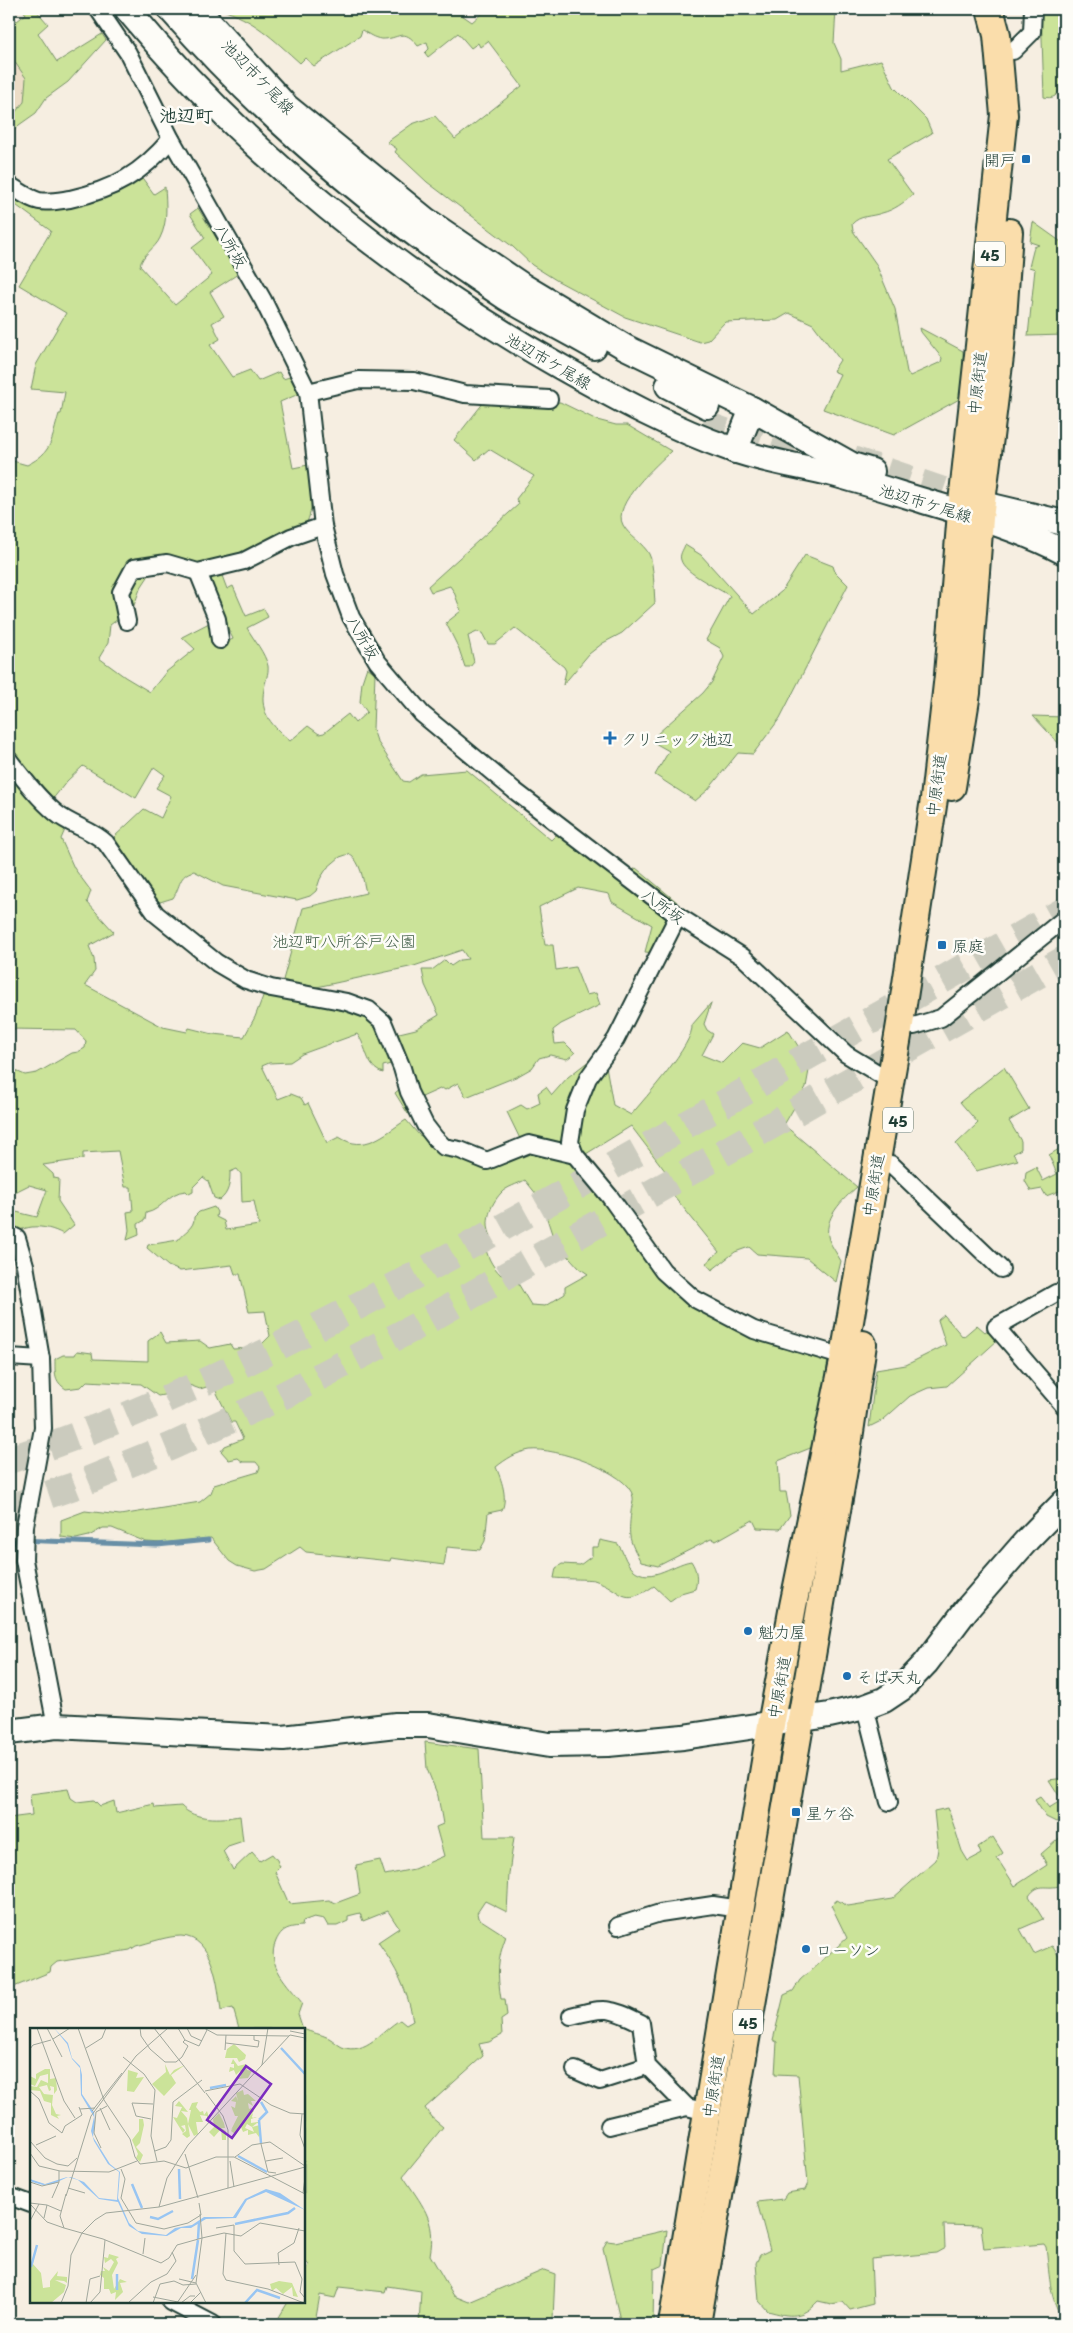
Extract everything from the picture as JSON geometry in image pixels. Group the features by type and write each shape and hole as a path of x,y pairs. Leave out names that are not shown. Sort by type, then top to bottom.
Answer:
{"main road":[{"name":"中原街道","path":"972,508 1004,115 997,35 990,9"},
{"name":"中原街道","path":"697,2324 847,1452 891,1164 948,675 972,508 1001,348 1017,132 1013,51 1006,9"},
{"name":"中原街道","path":"672,2324 697,2109 741,1909 792,1606 844,1357 890,1080 907,1025"}],"street":[{"name":"八所坂","path":"98,9 128,52 171,139 263,300 308,392 323,526 335,574 351,617 377,661 398,689 422,714 508,785 678,916 743,957 846,1054 890,1080"},
{"name":"池辺市ケ尾線","path":"127,9 192,81 264,152 336,214 396,261 504,335 590,384 664,422 735,451 972,508 1064,523"},
{"name":"池辺市ケ尾線","path":"144,9 192,61 266,134 398,245 522,327 621,384 705,414 609,356 507,298 410,231 271,114 198,41 170,9"},
{"name":"池辺市ケ尾線","path":"196,9 286,106 426,220 523,286 625,347 752,409 852,465 972,508 1064,552"},
{"path":"1013,51 1032,32 1033,9"},
{"path":"9,185 40,201 62,200 87,195 119,184 153,160 171,139"},
{"path":"308,392 358,380 414,381 465,394 549,399"},
{"path":"735,451 752,409"},
{"path":"127,622 121,592 134,568 167,563 198,572 244,561 291,536 323,526"},
{"path":"198,572 217,619 220,640"},
{"path":"9,760 34,792 56,813 74,825 98,835 106,842 156,914 217,963 246,980 271,988 347,1002 369,1010 384,1022 409,1092 425,1125 444,1147 460,1150 487,1161 529,1144 575,1155"},
{"path":"678,916 616,1039 588,1078 574,1110 570,1142 575,1155 610,1197 663,1271 693,1298 721,1310 754,1330 844,1357"},
{"path":"907,1025 941,1018 1064,919"},
{"path":"891,1164 1002,1269"},
{"path":"9,1234 17,1238 25,1265 41,1359 43,1428 25,1526 24,1560 56,1726"},
{"path":"1064,1292 1056,1292 996,1327 1064,1406"},
{"path":"9,1357 41,1359"},
{"path":"9,1732 56,1726 283,1738 396,1725 428,1725 550,1745 608,1744 683,1738 771,1725 864,1708 884,1700 902,1688 926,1663 966,1610 1027,1540 1064,1502"},
{"path":"864,1708 889,1802"},
{"path":"618,1926 660,1913 704,1906 713,1905 741,1909"},
{"path":"571,2016 600,2008 618,2011 641,2023 647,2066 697,2109"},
{"path":"575,2070 600,2081 647,2066"},
{"path":"609,2126 697,2109"},
{"path":"9,2196 30,2204"},
{"path":"173,2303 212,2324"}],"shaded area":[{"path":"9,54 26,78 24,102 9,120"}],"green space":[{"path":"22,9 35,9 48,24 38,33 57,62 102,34 106,40 68,82 46,98 36,113 19,125 9,136 9,120 24,102 26,78 9,54 9,15 17,21 26,14"},
{"path":"219,9 453,9 472,22 487,9 836,9 834,43 841,59 841,70 881,60 894,87 926,119 932,133 887,159 913,195 891,210 855,221 852,224 853,231 876,264 895,309 907,372 910,376 941,362 942,358 921,332 920,328 963,351 963,397 894,435 823,409 840,374 833,371 840,360 813,324 789,313 777,320 725,322 708,340 700,342 625,317 532,265 513,247 427,182 395,152 397,149 387,142 412,124 435,116 455,139 522,86 488,41 480,47 478,43 471,48 458,33 428,57 425,53 429,49 427,42 418,46 413,40 404,35 381,39 373,37 362,30 360,36 314,66 305,58 300,63 272,38 243,18"},
{"path":"1041,9 1064,9 1064,68 1059,90 1055,96 1050,98 1044,97"},
{"name":"池辺町八所谷戸公園","path":"140,175 154,194 165,187 166,206 163,232 155,245 143,258 140,266 175,305 212,275 192,248 205,238 190,214 198,208 238,274 210,292 224,316 212,323 220,339 210,345 232,377 250,370 258,381 279,372 283,379 293,376 301,393 280,402 293,468 308,465 311,504 305,526 242,558 201,567 157,563 140,589 133,608 110,625 108,643 99,658 150,692 166,672 195,649 182,637 211,622 220,645 233,639 212,595 208,579 221,573 227,589 233,586 246,616 264,609 268,617 247,628 267,661 268,672 263,698 266,712 273,725 290,741 308,726 319,734 324,733 348,714 355,723 367,712 360,702 362,682 367,667 375,673 373,729 377,741 403,781 409,782 421,774 467,770 551,840 559,832 623,877 636,868 677,902 672,921 655,953 645,952 652,925 612,902 609,894 578,888 539,907 545,945 553,945 556,970 575,967 586,995 596,993 600,1005 561,1024 553,1030 555,1044 565,1043 575,1053 567,1059 550,1055 539,1058 532,1068 518,1076 466,1097 458,1083 445,1090 442,1088 422,1097 426,1112 411,1112 408,1114 395,1093 403,1086 395,1034 416,1029 439,1015 425,985 422,970 432,970 445,960 451,966 460,960 468,959 462,950 414,966 312,988 283,980 303,908 366,893 361,871 353,857 349,854 340,857 327,868 320,879 316,891 310,896 297,900 223,886 194,871 182,878 173,898 160,902 154,897 114,837 144,809 161,818 171,796 156,788 165,775 154,767 136,798 83,766 67,781 52,800 9,748 9,460 27,465 42,455 50,444 59,414 61,414 65,392 31,389 36,365 66,313 19,285 51,231 9,200 9,193 38,208"},
{"path":"1033,222 1064,244 1064,335 1028,336 1035,269 1029,267 1034,247 1039,245 1030,242"},
{"path":"488,397 529,404 560,402 597,420 616,425 627,425 671,451 629,496 621,516 623,525 643,546 651,558 655,603 622,633 603,643 589,654 563,685 566,671 564,667 515,628 495,644 488,644 482,633 477,632 468,636 474,662 470,667 465,667 459,649 446,623 461,611 454,592 450,586 431,592 428,586 519,504 516,499 534,476 489,449 476,460 454,440"},
{"path":"685,545 701,555 754,614 782,591 805,555 833,566 835,572 848,585 780,718 753,754 738,753 708,790 695,801 655,775 669,751 653,742 657,734 703,693 712,682 724,657 720,648 706,640 730,596 702,580 683,565 680,556"},
{"path":"1033,716 1064,717 1064,749"},
{"path":"9,769 67,825 61,839 74,868 91,891 87,902 114,932 89,946 94,959 95,971 85,985 163,1027 187,1032 189,1028 213,1034 244,1037 255,1017 265,991 346,1006 371,1016 394,1060 391,1064 383,1066 383,1073 373,1066 357,1034 302,1054 290,1062 269,1063 262,1066 278,1099 291,1094 301,1098 305,1105 308,1103 327,1143 339,1137 348,1142 366,1143 382,1136 406,1120 419,1135 487,1162 524,1147 507,1112 521,1105 527,1109 540,1103 538,1093 546,1087 552,1095 568,1077 590,1060 599,1067 606,1066 613,1105 631,1115 677,1057 691,1034 692,1025 711,1003 704,1024 707,1030 713,1034 702,1055 722,1063 742,1043 760,1048 788,1030 810,1065 806,1087 784,1125 857,1187 835,1210 828,1225 829,1240 841,1261 836,1282 807,1258 757,1254 749,1247 735,1252 712,1270 706,1263 719,1252 662,1181 669,1176 631,1126 586,1154 577,1149 599,1188 661,1277 828,1359 819,1429 813,1447 778,1461 780,1492 786,1492 790,1515 780,1529 757,1528 753,1520 716,1541 711,1539 658,1566 641,1562 630,1539 633,1497 628,1487 605,1470 589,1463 555,1452 530,1450 512,1456 496,1467 503,1488 504,1505 502,1510 488,1513 485,1541 480,1550 447,1547 444,1565 391,1558 390,1561 306,1552 300,1547 266,1569 255,1571 237,1566 229,1561 211,1538 163,1543 146,1542 112,1528 103,1528 89,1536 76,1539 61,1537 61,1520 85,1511 120,1515 200,1502 211,1493 214,1485 258,1472 260,1467 256,1462 243,1462 238,1458 229,1460 221,1451 225,1446 243,1439 235,1422 231,1422 213,1385 200,1389 189,1385 169,1394 158,1396 141,1384 87,1381 81,1387 66,1389 59,1383 56,1377 55,1359 63,1355 75,1355 77,1351 92,1353 93,1359 148,1361 148,1341 160,1332 166,1343 200,1341 210,1348 230,1344 233,1349 253,1348 255,1351 270,1336 265,1311 249,1312 240,1274 235,1274 232,1265 180,1271 168,1266 147,1248 148,1245 178,1240 191,1227 194,1217 199,1212 214,1207 217,1212 216,1217 224,1221 226,1230 259,1225 254,1201 242,1202 241,1174 237,1169 230,1172 228,1188 220,1200 214,1198 208,1181 203,1177 193,1187 193,1192 189,1194 186,1191 174,1194 157,1208 146,1213 145,1220 138,1224 139,1235 127,1240 129,1230 127,1212 133,1211 131,1187 125,1187 118,1151 83,1153 83,1159 43,1165 53,1174 54,1178 59,1179 58,1201 74,1225 63,1234 52,1229 40,1227 15,1231 9,1230 9,1206 12,1205 12,1211 37,1217 47,1190 29,1185 9,1195 9,1068 25,1075 37,1073 72,1053 85,1048 86,1041 76,1030 9,1029","holes":["525,1180 541,1200 554,1240 579,1268 588,1274 565,1287 565,1294 545,1306 531,1305 510,1270 501,1275 490,1260 484,1242 491,1236 488,1225 491,1208 503,1191"]},
{"path":"1004,1067 1029,1109 1009,1121 1021,1141 1021,1149 1013,1154 1018,1160 976,1171 956,1144 978,1123 960,1102"},
{"path":"1064,1146 1064,1193 1062,1190 1046,1196 1042,1189 1031,1191 1025,1181 1026,1172 1036,1167 1043,1181 1057,1174 1049,1155"},
{"path":"944,1315 963,1337 977,1325 985,1332 990,1328 999,1339 947,1386 928,1388 910,1396 883,1420 869,1427 876,1370 906,1365 946,1345 938,1320"},
{"path":"600,1540 618,1544 629,1565 636,1572 643,1575 659,1573 691,1561 696,1575 695,1589 681,1593 670,1601 654,1586 643,1593 628,1597 594,1580 554,1578 556,1568 562,1564 580,1565 592,1556 592,1547 598,1547"},
{"path":"425,1742 479,1749 484,1837 514,1837 509,1874 507,1912 485,1901 477,1913 478,1918 506,1936 499,1960 498,1974 501,1999 505,1999 507,2016 501,2020 502,2035 489,2042 479,2044 483,2056 425,2108 431,2117 443,2127 403,2176 426,2212 431,2231 430,2255 454,2296 469,2302 544,2270 555,2274 553,2319 531,2324 419,2324 421,2291 387,2286 385,2292 339,2287 335,2298 320,2295 315,2323 295,2324 278,2319 287,2303 305,2303 305,2273 309,2265 305,2261 305,2029 331,2039 342,2047 351,2049 359,2048 373,2041 400,2020 406,2025 413,2021 408,1999 400,1980 378,1942 399,1928 388,1911 363,1921 360,1913 348,1916 348,1921 337,1926 328,1926 324,1919 314,1917 303,1921 302,1926 290,1928 281,1933 273,1950 274,1958 280,1974 302,2003 298,2014 303,2028 239,2028 233,2008 221,2011 216,1977 207,1954 201,1945 192,1939 181,1936 136,1946 130,1950 57,1962 51,1967 50,1972 9,1989 9,1818 32,1815 30,1794 68,1789 71,1798 77,1802 94,1800 100,1806 114,1801 116,1813 154,1804 155,1808 181,1806 201,1817 225,1818 240,1816 243,1841 228,1846 223,1851 233,1870 252,1852 260,1861 272,1854 280,1867 275,1872 289,1904 329,1900 336,1903 360,1894 356,1865 380,1860 385,1875 414,1869 444,1856 436,1827 443,1824 438,1796 427,1769"},
{"path":"1064,1778 1064,1823 1061,1819 1056,1822 1046,1817 1035,1800 1040,1797 1049,1808 1062,1800 1049,1780"},
{"path":"948,1808 962,1851 968,1861 981,1854 978,1847 993,1837 1003,1853 997,1858 1015,1886 1047,1865 1041,1854 1064,1834 1064,1884 1053,1887 1041,1887 1033,1891 1029,1896 1043,1919 1020,1929 1034,1954 1052,1946 1064,1964 1062,1975 1064,1981 1064,2318 1055,2304 1044,2244 984,2249 981,2226 944,2225 945,2248 936,2253 871,2259 873,2304 850,2310 843,2302 831,2304 818,2301 801,2314 789,2315 768,2311 759,2301 756,2263 760,2255 770,2250 757,2202 783,2199 787,2193 805,2190 808,2183 798,2075 775,2074 777,2042 773,2040 784,1995 793,1991 800,1980 847,1938 831,1905 837,1900 848,1906 892,1899 936,1860 938,1849 934,1811"},
{"path":"667,2230 663,2265 654,2269 653,2324 621,2324 603,2248 607,2241 615,2242"}],"waterway":[{"path":"9,1546 17,1540 157,1545 208,1540"}],"tunnel":[{"path":"703,422 814,462"},
{"path":"853,458 979,501"},
{"path":"9,1460 145,1408 211,1379 341,1315 599,1174 1064,911"},
{"path":"9,1508 74,1486 172,1446 284,1395 415,1327 1064,960"}],"place":[{"name":"開戸","path":"1026,159"},
{"name":"クリニック池辺","path":"610,738"},
{"name":"原庭","path":"942,945"},
{"name":"魁力屋","path":"748,1631"},
{"name":"そば天丸","path":"847,1676"},
{"name":"星ケ谷","path":"796,1812"},
{"name":"ローソン","path":"806,1949"}],"district":[{"name":"池辺町","path":"186,114"}]}
